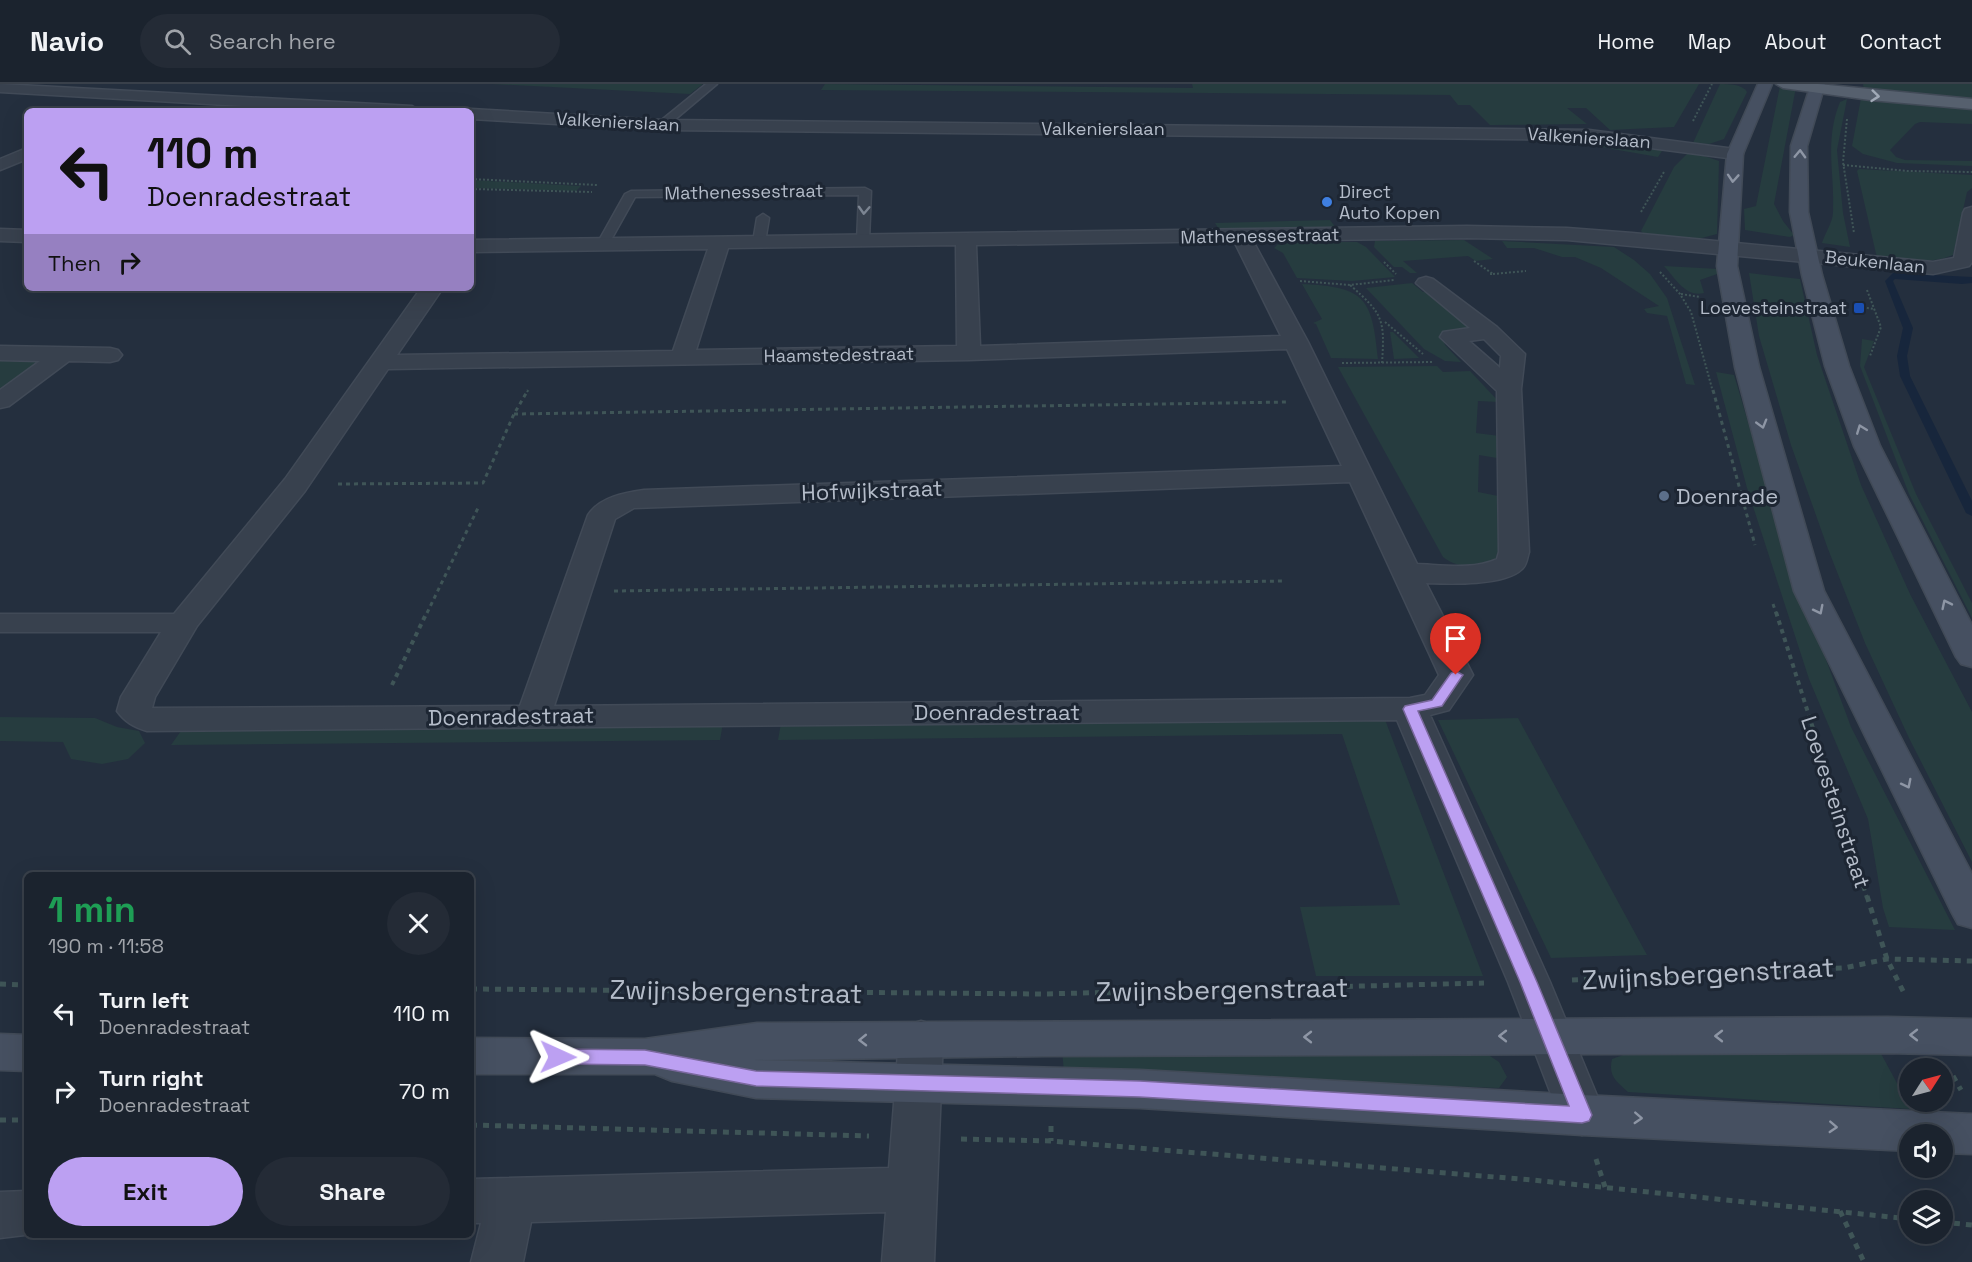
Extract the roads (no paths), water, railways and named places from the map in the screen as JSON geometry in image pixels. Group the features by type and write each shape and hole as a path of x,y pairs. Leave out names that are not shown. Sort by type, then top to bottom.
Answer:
{"main road":[{"path":"1784,84 1817,86 1856,94 1972,104"}],"street":[{"path":"126,108 182,84"},
{"path":"1765,84 1735,154 1727,266 1747,367 1809,591 1972,913"},
{"path":"1817,86 1799,146 1799,212 1808,256 1837,366 1867,446 1972,657"},
{"path":"0,88 360,108"},
{"name":"Valkenierslaan","path":"474,114 662,125 1482,132 1589,135 1735,154"},
{"path":"0,165 24,154"},
{"name":"Beukenlaan","path":"1729,248 1933,268 1962,262 1967,255 1967,234 1972,213"},
{"name":"Mathenessestraat","path":"474,246 1467,232 1567,234 1637,244 1729,248"},
{"path":"0,235 24,236"},
{"name":"Doenradestraat","path":"430,291 295,485 183,623 138,697 134,711 147,720 1410,709 1437,703 1456,675 1302,353 1242,236"},
{"path":"966,239 969,353"},
{"path":"682,357 720,242"},
{"path":"1406,573 1477,574 1499,571 1511,564 1514,552 1509,389 1513,354 1489,332 1426,283"},
{"path":"1489,332 1451,337 1509,389"},
{"path":"0,352 110,355"},
{"name":"Haamstedestraat","path":"381,362 969,353 1302,353"},
{"path":"0,401 64,354"},
{"name":"Hofwijkstraat","path":"534,716 574,591 602,515 626,501 644,498 1358,474"},
{"path":"0,622 183,623"},
{"path":"1410,709 1529,982 1582,1115"},
{"name":"Zwijnsbergenstraat","path":"474,1056 645,1057 756,1079 920,1061 1550,1036 1930,1035 1972,1037"},
{"path":"0,1052 24,1053"},
{"path":"908,1262 920,1061"},
{"name":"Zwijnsbergenstraat","path":"920,1061 1140,1089 1582,1115 1967,1112"},
{"path":"497,1262 491,1201 913,1189"},
{"path":"0,1215 24,1214"}],"lane":[{"path":"662,125 712,84"},
{"name":"Mathenessestraat","path":"603,244 632,194 865,191 863,241"},
{"path":"759,242 763,218"}],"waterway":[{"path":"1972,280 1893,276 1889,281 1908,328 1902,356 1905,376 1972,513"}],"place":[{"name":"Direct Auto Kopen","path":"1327,202"},
{"name":"Loevesteinstraat","path":"1859,308"},
{"name":"Doenrade","path":"1664,496"}]}
